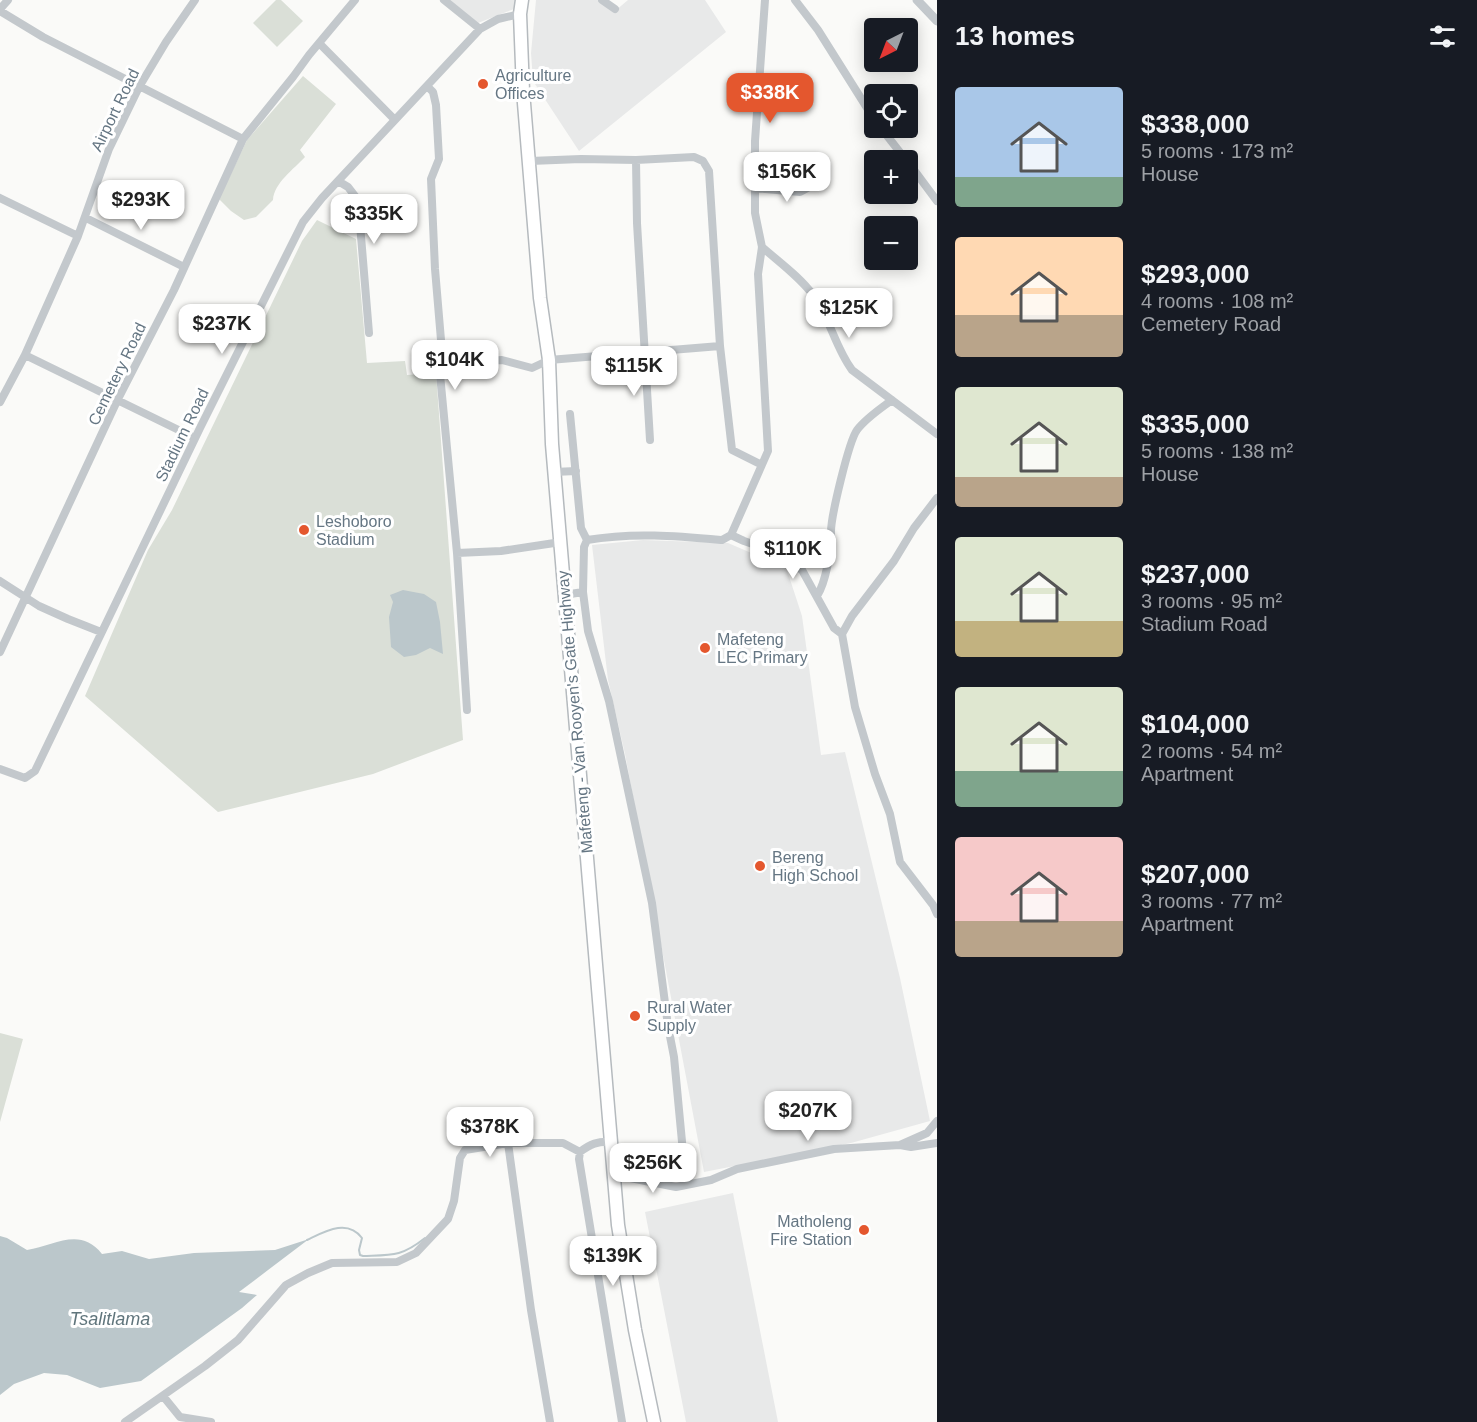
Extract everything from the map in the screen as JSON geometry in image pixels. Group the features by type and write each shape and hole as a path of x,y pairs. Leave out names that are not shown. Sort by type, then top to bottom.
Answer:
{"main road":[{"name":"Mafeteng - Van Rooyen's Gate Highway","path":"522,0 520,14 522,82 540,298 549,360 554,472 611,1142 620,1236 635,1330 654,1422"}],"street":[{"name":"Airport Road","path":"0,402 25,355 86,218 109,149 139,87 195,0"},
{"name":"Cemetery Road","path":"0,652 243,139 355,0"},
{"path":"444,0 480,29"},
{"path":"602,0 615,9"},
{"path":"587,540 614,535 654,535 722,540 730,535 760,464 768,451 758,274 762,247 755,213 755,141 765,0"},
{"path":"795,0 818,30 864,103"},
{"path":"917,0 937,21"},
{"path":"2,5 43,37 243,139"},
{"name":"Stadium Road","path":"0,769 25,778 35,771 195,438 303,222 338,181 480,29 498,19 520,14"},
{"path":"319,43 395,120"},
{"path":"428,87 433,92 436,105 439,159 431,179 441,340 439,364 457,553 467,710"},
{"path":"889,138 898,150"},
{"path":"530,161 694,157 703,161 709,171 720,346 732,450 760,464"},
{"path":"636,160 637,223 650,440"},
{"path":"918,176 937,201"},
{"path":"338,181 348,187 358,200 369,333"},
{"path":"755,188 801,192 813,185"},
{"path":"0,198 78,236"},
{"path":"86,218 184,267"},
{"path":"762,247 812,294 825,315 842,356 852,370 937,434"},
{"path":"439,364 502,360 532,368 549,360 720,346"},
{"path":"25,355 195,438"},
{"path":"817,596 832,542 834,514 855,433 865,421 892,400"},
{"path":"570,414 581,528 587,540 584,547 583,592 588,631 609,701 652,903 674,1057 686,1184"},
{"path":"554,472 576,471"},
{"path":"937,498 914,528 894,561 852,616 842,634 855,707 874,774 890,814 900,862 933,904 937,914"},
{"path":"730,535 764,548 802,570 834,628 842,634"},
{"path":"457,553 501,551 561,542"},
{"path":"0,581 25,598 101,632"},
{"path":"564,595 583,592"},
{"path":"900,1145 927,1133 937,1121"},
{"path":"611,1142 590,1145 580,1152 579,1159 622,1422"},
{"path":"125,1422 238,1341 286,1285 332,1263 397,1262 417,1253 448,1219 454,1201 462,1153 472,1148 508,1143 563,1143 580,1152"},
{"path":"508,1143 531,1310 550,1421 540,1422"},
{"path":"615,1175 676,1187 711,1180 737,1169 834,1149 900,1145 911,1147 937,1143"},
{"path":"163,1396 180,1417 212,1422"}],"shaded area":[{"path":"276,0 281,0 303,21 277,47 253,23"},
{"path":"449,0 517,0 514,9 478,23"},
{"path":"536,0 597,0 615,11 628,0 705,0 726,32 579,151 533,81 531,53"},
{"path":"303,76 336,104 300,150 305,157 281,182 273,200 256,217 244,220 219,199 247,140"},
{"name":"Leshoboro Stadium","path":"317,220 356,239 367,363 405,361 407,375 436,373 463,740 373,774 218,812 85,696 148,550 172,510 302,241"},
{"name":"Bereng High School","path":"643,540 728,543 785,564 802,616 821,755 845,752 900,978 930,1121 851,1143 704,1172 625,754 608,680 592,545"},
{"path":"0,1033 23,1039 0,1122"},
{"path":"733,1193 778,1422 686,1422 645,1212"}],"water":[{"path":"403,590 424,594 436,602 443,654 430,648 416,655 404,657 391,647 389,617 393,602 390,595"},
{"name":"Tsalitlama","path":"0,1236 27,1250 76,1239 94,1246 102,1254 122,1251 149,1259 194,1253 275,1250 309,1239 239,1292 257,1295 242,1308 141,1381 100,1388 67,1375 44,1373 14,1384 0,1395"}],"waterway":[{"path":"307,1240 335,1228 349,1229 362,1238 359,1250 360,1255 363,1256 396,1254 409,1249 425,1238"}],"place":[{"name":"Agriculture Offices","path":"483,84"},
{"name":"Leshoboro Stadium","path":"304,530"},
{"name":"Mafeteng LEC Primary","path":"705,648"},
{"name":"Bereng High School","path":"760,866"},
{"name":"Rural Water Supply","path":"635,1016"},
{"name":"Matholeng Fire Station","path":"864,1230"}]}
